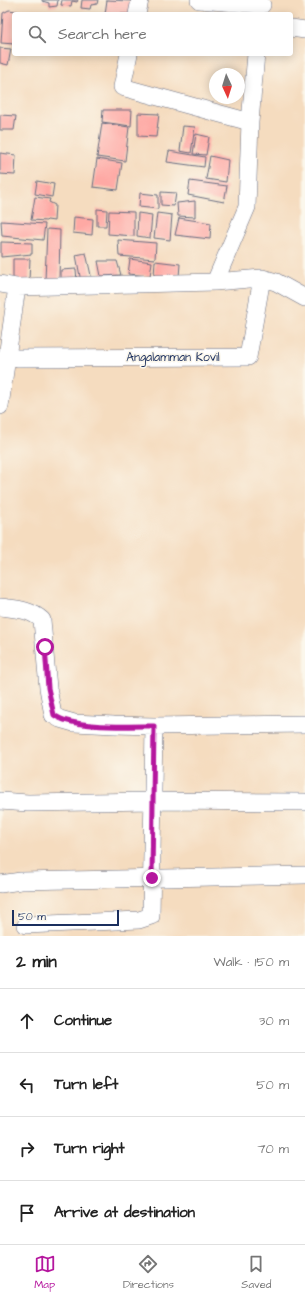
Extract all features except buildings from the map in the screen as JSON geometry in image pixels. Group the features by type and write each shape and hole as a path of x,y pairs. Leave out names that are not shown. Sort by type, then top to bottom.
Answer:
{"street":[{"path":"137,12 140,0"},
{"path":"199,0 261,6"},
{"path":"293,28 305,30"},
{"path":"129,56 122,87 250,122"},
{"path":"215,282 247,208 250,122 256,56"},
{"path":"0,284 17,286 215,282 262,278 276,282 305,298"},
{"name":"Angalamman Kovil","path":"17,358 248,357 262,278"},
{"path":"0,406 17,286"},
{"path":"0,607 24,610 35,614 42,620 48,688 54,715 60,719 74,723 154,726 305,724"},
{"path":"26,925 139,920 151,916 154,726"},
{"path":"0,801 28,803 153,801 305,802"},
{"path":"0,884 21,881 305,875"}],"route":[{"path":"45,647 48,688 54,715 60,719 74,723 154,726 152,878"}]}
